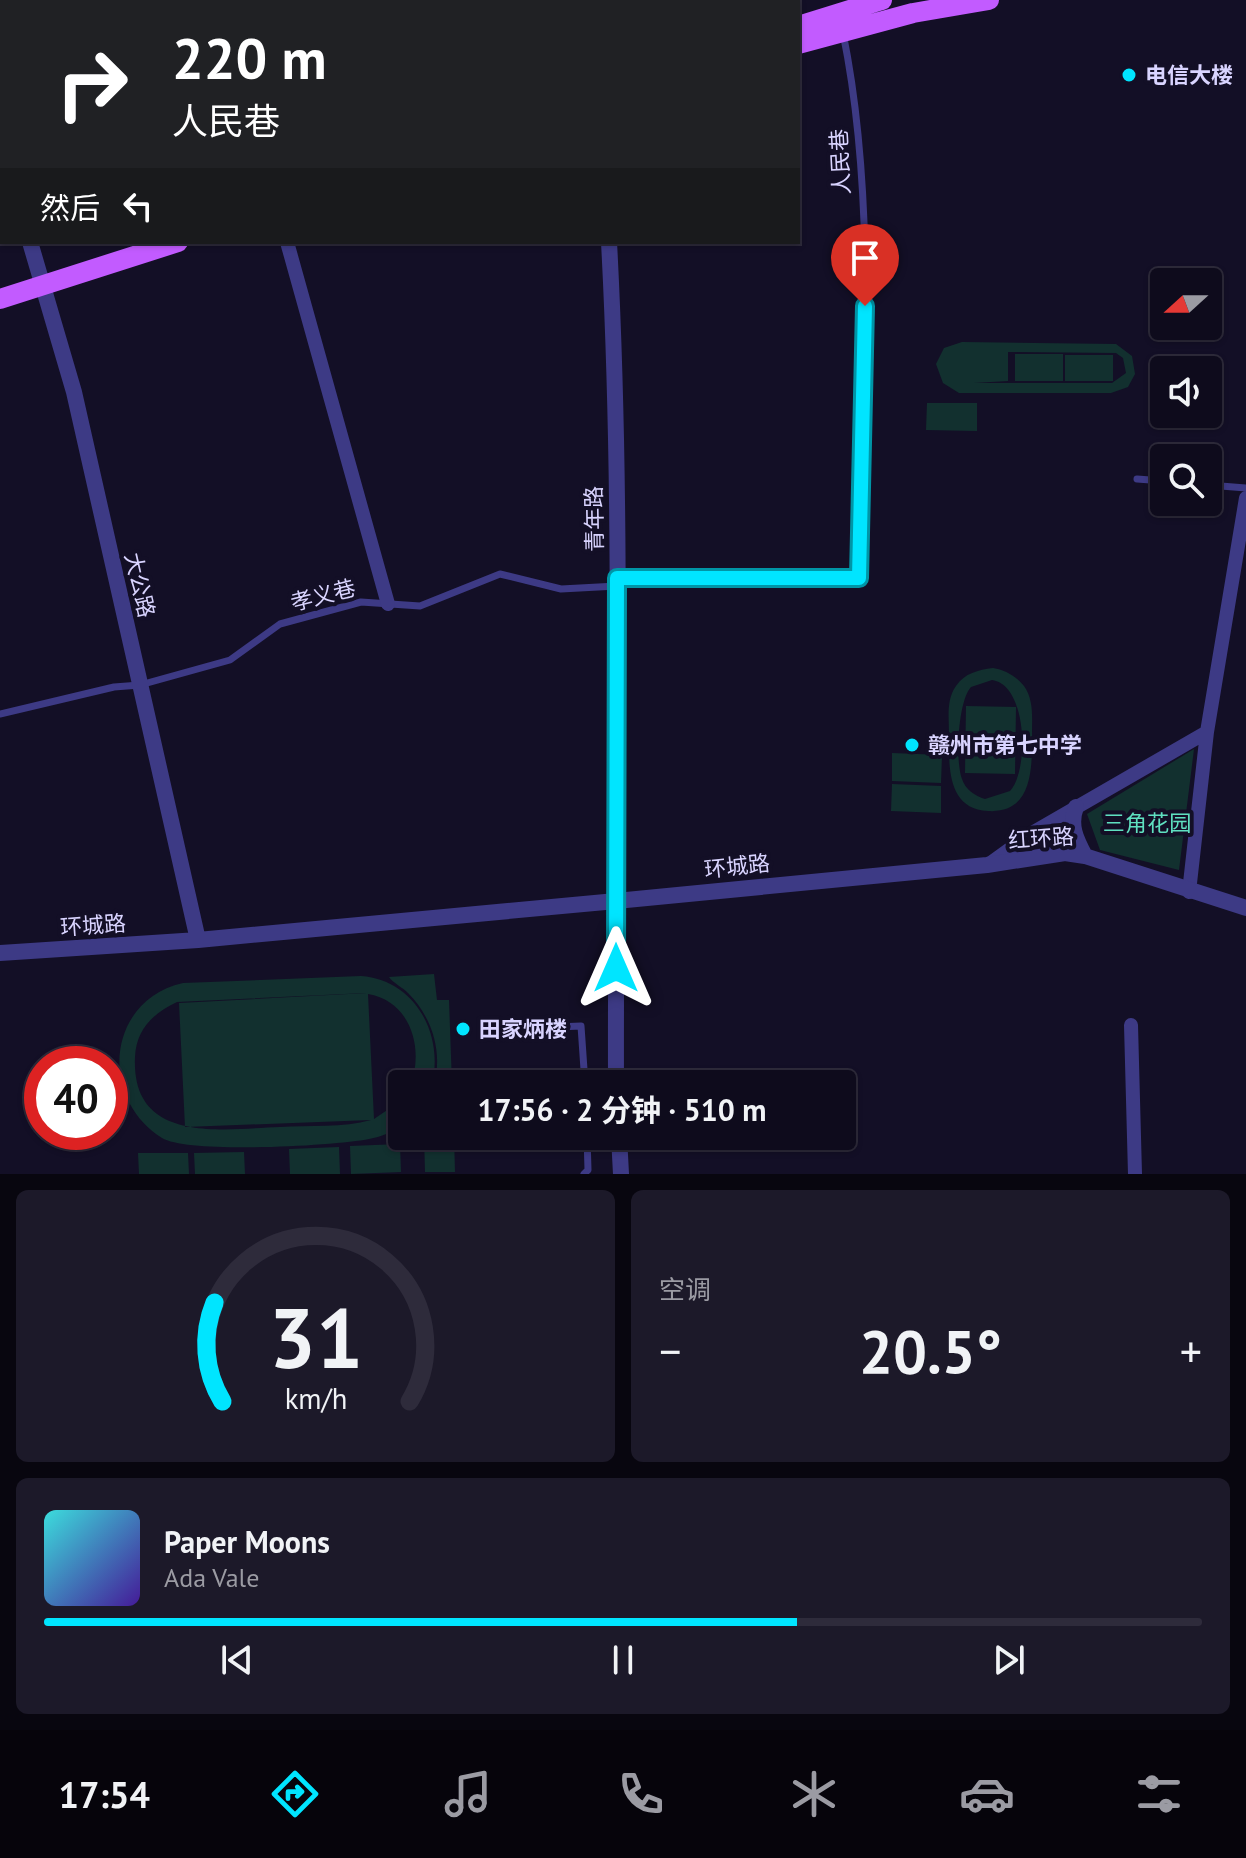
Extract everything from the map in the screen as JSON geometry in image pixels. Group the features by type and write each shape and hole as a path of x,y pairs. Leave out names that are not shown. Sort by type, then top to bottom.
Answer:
{"main road":[{"path":"800,25 882,0"},
{"path":"800,43 913,13 989,0"},
{"path":"0,299 136,244"},
{"path":"0,287 43,281 171,244"}],"street":[{"name":"大公路","path":"31,244 74,392 198,940"},
{"path":"288,244 388,604"},
{"name":"青年路","path":"609,244 615,341 616,1070"},
{"path":"1189,892 1207,732 1246,498"},
{"name":"环城路","path":"0,953 198,940 987,865 1076,807 1207,732"},
{"path":"1076,807 1071,819 1085,856"},
{"name":"红环路","path":"987,865 1050,854 1085,856 1246,908"},
{"name":"红环路","path":"1189,892 1209,905 1246,918"},
{"path":"1131,1025 1135,1174"},
{"path":"620,1150 621,1174"}],"lane":[{"name":"人民巷","path":"617,582 859,578 865,306 853,79 843,31"},
{"path":"1137,479 1150,480"},
{"path":"1222,486 1246,488"},
{"name":"孝义巷","path":"0,714 114,687 140,685 230,660 280,624 361,602 420,606 500,574 561,589 617,582"},
{"path":"483,1030 581,1026 584,1070"},
{"path":"584,1174 588,1170 587,1150"}],"green space":[{"path":"962,342 1116,344 1132,356 1135,374 1128,387 1111,393 959,393 943,383 936,364 944,348","holes":["1008,352 1116,353 1123,358 1126,373 1112,383 974,383 1008,381"]},
{"path":"1015,354 1063,354 1063,381 1015,381"},
{"path":"1065,355 1113,355 1113,381 1065,381"},
{"path":"927,403 977,403 977,431 926,430"},
{"path":"993,668 1017,679 1027,691 1031,703 1032,760 1022,796 1014,805 1003,810 988,811 964,802 953,783 949,758 949,703 963,678","holes":["992,680 1004,685 1019,712 1022,730 1020,766 1010,791 985,799 971,792 962,779 959,732 963,705 971,687"]},
{"path":"966,706 1016,707 1015,774 965,773"},
{"name":"三角花园","path":"1194,749 1179,870 1100,850 1087,814"},
{"path":"892,753 942,755 941,783 892,781"},
{"path":"892,784 941,786 941,813 891,811"},
{"path":"434,974 437,1000 449,1000 452,1070 436,1070 436,1047 429,1024 416,1002 389,977"},
{"path":"361,976 380,980 397,988 421,1013 434,1047 434,1070 415,1070 414,1041 403,1016 382,998 368,994 374,1119 388,1110 388,1133 369,1139 295,1146 230,1147 177,1143 162,1138 141,1121 128,1099 128,1046 122,1046 126,1029 139,1009 158,993 183,983","holes":["367,993 179,1003 185,1126 164,1118 148,1105 138,1085 135,1057 142,1031 160,1011 177,1002","371,1120 338,1125 233,1129 192,1127"]},
{"path":"388,1144 388,1150 400,1150 401,1172 351,1174 350,1146"},
{"path":"339,1147 340,1174 290,1174 289,1149"},
{"path":"424,1150 454,1150 455,1172 425,1172"},
{"path":"244,1152 245,1174 195,1174 194,1153"},
{"path":"138,1153 188,1153 189,1174 139,1174"}],"place":[{"name":"电信大楼","path":"1129,75"},
{"name":"赣州市第七中学","path":"912,745"},
{"name":"田家炳楼","path":"463,1029"}],"route":[{"path":"616,968 617,578 859,578 865,306"}]}
